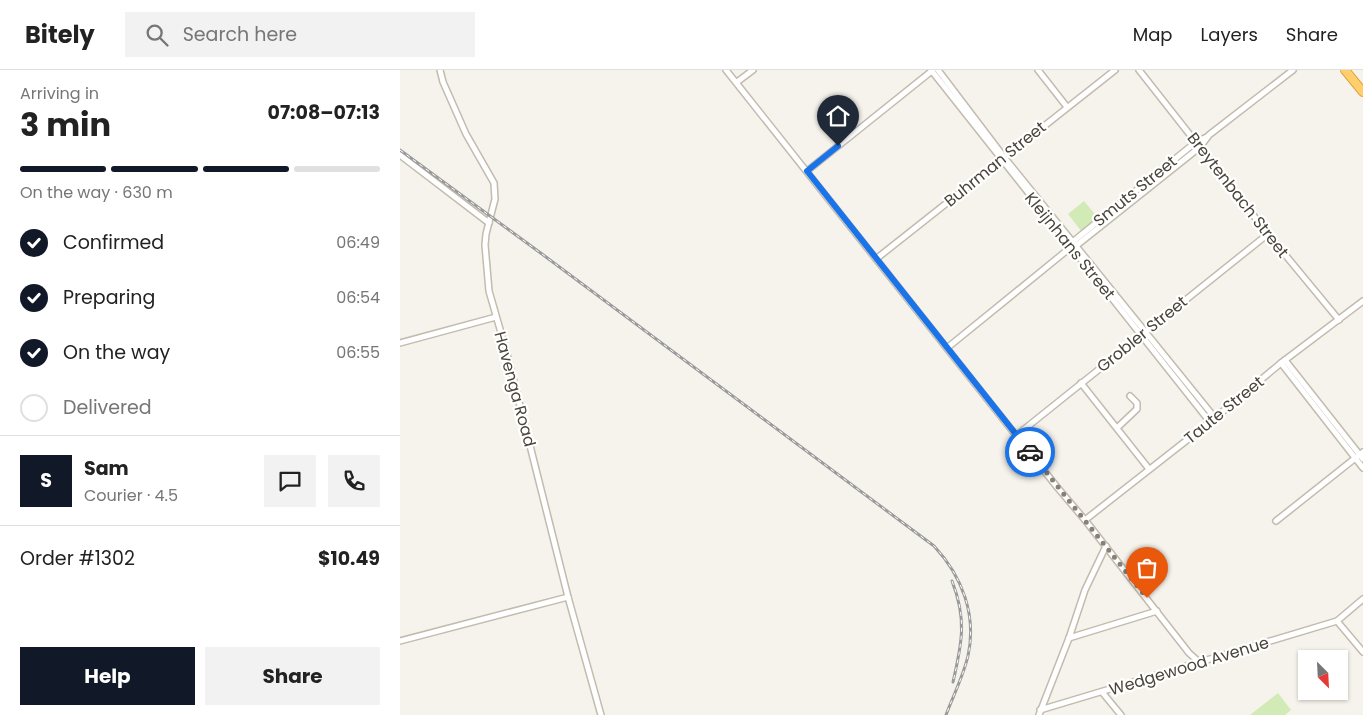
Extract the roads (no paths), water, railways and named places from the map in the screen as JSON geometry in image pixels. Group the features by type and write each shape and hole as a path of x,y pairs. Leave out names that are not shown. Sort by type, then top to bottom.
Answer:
{"highway":[{"path":"1345,70 1363,92"}],"street":[{"name":"Havenga Road","path":"440,70 443,82 466,134 494,183 495,199 486,234 485,254 489,291 510,366 568,597 601,715"},
{"path":"726,70 1106,546 1189,653 1199,662"},
{"path":"737,82 753,70"},
{"path":"807,171 933,70"},
{"name":"Kleijnhans Street","path":"933,70 1213,420"},
{"path":"1038,70 1067,107"},
{"name":"Buhrman Street","path":"876,259 1115,70"},
{"name":"Breytenbach Street","path":"1139,70 1268,234 1339,320"},
{"name":"Smuts Street","path":"947,348 1198,144 1293,70"},
{"path":"400,155 489,222"},
{"name":"Grobler Street","path":"1017,435 1268,234"},
{"name":"Taute Street","path":"1085,520 1213,420 1283,362 1363,301"},
{"path":"400,343 496,317"},
{"path":"1283,362 1360,456 1363,468"},
{"path":"1081,383 1150,470"},
{"path":"1117,428 1137,409 1137,404 1130,396"},
{"path":"1276,521 1360,456"},
{"path":"1040,713 1085,590 1106,546"},
{"path":"400,641 568,597"},
{"path":"1363,600 1337,621 1363,652"},
{"path":"1069,638 1157,611"},
{"name":"Wedgewood Avenue","path":"1040,713 1102,692 1337,621"},
{"path":"1102,692 1121,715"}],"railway":[{"path":"400,150 934,546 952,570 965,597 969,611 970,641 968,656 946,715"},
{"path":"952,581 960,607 962,631 953,682"}]}
